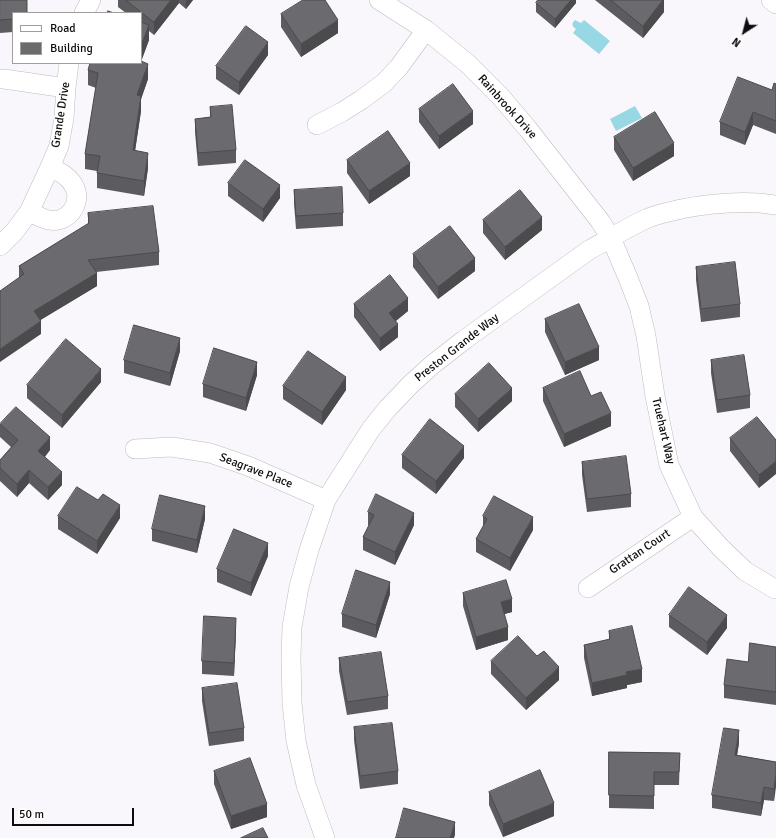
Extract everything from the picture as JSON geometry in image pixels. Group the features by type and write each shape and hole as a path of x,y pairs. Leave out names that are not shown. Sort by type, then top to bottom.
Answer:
{"street":[{"path":"85,12 91,0"},
{"name":"Rainbrook Drive","path":"379,0 426,30 468,64 500,96 528,129 592,211 610,238"},
{"path":"772,0 776,4"},
{"path":"317,125 355,104 384,83 399,67 426,30"},
{"name":"Grande Drive","path":"0,246 14,232 29,212 59,146 64,118 69,64"},
{"path":"4,79 66,88"},
{"path":"29,212 48,220 59,220 66,217 74,208 77,196 74,186 68,177 50,167"},
{"name":"Preston Grande Way","path":"325,838 306,785 296,741 292,703 292,627 299,587 309,550 326,500 371,429 388,408 432,365 464,340 589,250 610,238 647,219 667,212 719,203 746,202 776,205"},
{"name":"Truehart Way","path":"610,238 639,306 646,336 655,396 669,465 693,517 721,548 745,570 775,589"},
{"name":"Seagrave Place","path":"135,449 172,447 210,453 248,466 326,500"},
{"name":"Grattan Court","path":"588,588 693,517"}],"water":[{"path":"575,20 581,23 584,20 610,41 599,54 573,33 576,29 572,25"},
{"path":"635,106 642,118 616,131 610,119"}],"building":[{"path":"0,0 27,0 27,12 12,12 12,19 0,20"},
{"path":"126,0 171,0 154,22"},
{"path":"303,0 325,0 338,20 301,44 281,14"},
{"path":"538,0 571,0 555,19 536,3"},
{"path":"611,0 663,0 643,26"},
{"path":"142,22 149,25 142,43"},
{"path":"246,26 268,42 239,82 216,66"},
{"path":"142,61 148,64 137,95 141,96 133,150 148,153 144,181 97,173 100,156 85,154 98,73 88,70 90,64 142,64"},
{"path":"738,77 772,90 774,83 776,84 776,121 753,112 745,132 720,122"},
{"path":"453,84 473,111 439,136 419,109"},
{"path":"232,105 236,150 198,153 195,119 211,117 210,107"},
{"path":"655,112 674,143 633,168 614,137"},
{"path":"388,131 410,163 369,191 347,160"},
{"path":"245,160 280,185 263,209 228,183"},
{"path":"342,187 343,213 296,216 294,190"},
{"path":"520,190 542,217 505,247 483,220"},
{"path":"153,206 159,252 88,260 97,273 34,311 41,321 0,349 0,291 24,274 19,266 89,223 88,213"},
{"path":"450,226 475,258 438,287 413,254"},
{"path":"735,262 740,304 701,309 696,267"},
{"path":"390,275 408,298 389,313 398,324 380,338 354,304"},
{"path":"579,304 599,347 565,362 545,319"},
{"path":"134,325 180,338 170,373 124,360"},
{"path":"66,339 101,369 62,415 27,385"},
{"path":"214,348 257,362 246,398 203,384"},
{"path":"308,351 346,377 322,412 283,386"},
{"path":"744,355 750,395 717,400 711,360"},
{"path":"489,363 512,388 478,419 455,394"},
{"path":"580,371 591,396 601,392 611,413 564,434 543,388"},
{"path":"16,407 50,437 38,451 62,472 48,487 29,470 17,484 0,468 0,460 18,440 0,424"},
{"path":"757,417 776,440 776,461 759,475 730,438"},
{"path":"430,419 464,446 436,481 402,455"},
{"path":"626,456 631,494 587,499 582,462"},
{"path":"77,487 98,500 103,494 120,505 97,541 58,516"},
{"path":"376,494 414,513 395,552 363,537 374,515 368,512"},
{"path":"160,495 205,506 197,540 152,529"},
{"path":"494,496 533,517 510,558 476,539 487,519 483,516"},
{"path":"234,529 268,543 251,583 217,569"},
{"path":"356,570 390,582 376,625 342,614"},
{"path":"506,580 512,599 501,602 508,627 476,637 463,593"},
{"path":"689,587 727,615 707,642 669,615"},
{"path":"204,616 236,618 234,663 202,661"},
{"path":"632,626 642,669 626,672 627,675 592,683 584,645 610,639 609,631"},
{"path":"518,636 537,656 544,651 559,667 526,698 491,661"},
{"path":"750,643 776,647 776,692 724,685 727,659 748,662"},
{"path":"381,652 388,696 347,702 339,658"},
{"path":"237,683 244,728 209,733 202,688"},
{"path":"392,723 398,771 360,776 354,727"},
{"path":"724,728 739,730 735,755 776,762 774,789 764,787 761,803 712,795"},
{"path":"609,752 680,753 679,772 654,772 654,796 609,795"},
{"path":"250,758 267,804 231,816 214,771"},
{"path":"540,770 554,803 503,824 489,792"},
{"path":"404,808 455,822 450,838 396,838"},
{"path":"263,828 268,838 241,838"}]}
